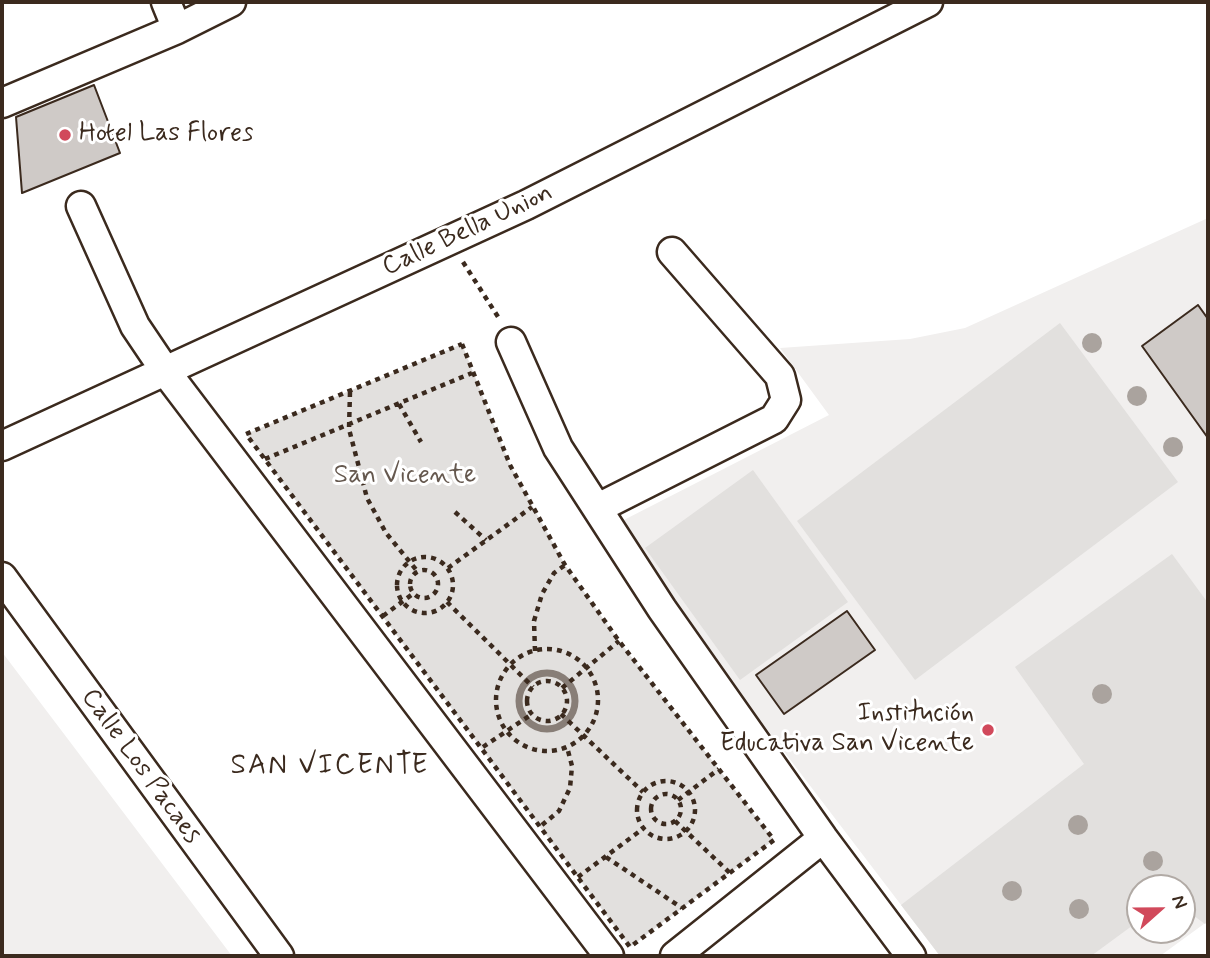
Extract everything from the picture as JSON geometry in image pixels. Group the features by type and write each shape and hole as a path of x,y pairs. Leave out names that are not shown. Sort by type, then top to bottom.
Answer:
{"street":[{"path":"166,2 177,29"},
{"path":"2,103 177,29 230,2"},
{"name":"Calle Bella Union","path":"2,446 449,240 928,2"},
{"path":"81,206 135,326 166,372 609,956"},
{"path":"598,508 775,419 786,400 780,376 672,252"},
{"path":"511,342 558,448 662,609 823,838 911,956"},
{"name":"Calle Los Pacaes","path":"2,577 279,956"},
{"path":"675,956 823,838"}],"path":[{"path":"449,240 511,342"},
{"path":"462,344 472,373 499,440 532,507 565,565 620,641 775,840 630,947 246,434 462,344"},
{"path":"265,459 472,373"},
{"path":"350,392 349,424 356,464 367,498 386,533 418,572"},
{"path":"399,404 421,442"},
{"path":"448,568 532,507"},
{"path":"455,512 486,540"},
{"path":"416,557 433,557 448,568 453,585 447,602 431,612 422,613 412,610 402,601 397,578 408,562 416,557"},
{"path":"534,651 534,621 542,594 554,573 565,565"},
{"path":"426,570 435,575 438,589 428,598 414,593 410,583 418,572 426,570"},
{"path":"382,616 414,593"},
{"path":"447,602 533,687"},
{"path":"562,688 620,641"},
{"path":"560,650 576,658 587,669 596,687 598,704 594,722 584,736 567,747 540,752 524,747 506,731 496,708 496,692 511,663 534,651 560,650"},
{"path":"545,681 562,688 567,702 561,714 545,721 533,714 527,704 533,687 545,681"},
{"path":"480,750 533,714"},
{"path":"561,714 643,792"},
{"path":"539,827 559,811 568,796 572,777 567,747"},
{"path":"678,800 719,769"},
{"path":"670,780 689,791 695,816 685,832 667,839 657,838 644,828 636,807 643,792 652,783 670,780"},
{"path":"664,794 678,800 680,813 675,821 661,823 653,817 651,807 655,798 664,794"},
{"path":"675,821 730,873"},
{"path":"577,878 644,828"},
{"path":"606,857 682,908"}],"shaded area":[{"name":"Institución Educativa San Vicente","path":"1208,218 1208,921 1196,930 1196,874 1126,874 1126,944 1176,944 1160,956 940,956 647,572 618,523 829,415 780,348 910,339 965,328"},
{"path":"2,652 232,956 2,956"}],"green space":[{"path":"1060,323 1178,482 915,680 797,521"},
{"name":"San Vicente","path":"462,344 510,465 565,565 619,641 774,840 630,947 246,434"},
{"path":"753,470 848,602 740,680 645,548"},
{"path":"1172,554 1208,603 1208,921 1205,924 1196,917 1196,874 1126,874 1126,930 1091,956 940,956 901,905 1084,764 1015,667"}],"building":[{"name":"Hotel Las Flores","path":"94,85 120,153 22,193 16,117"},
{"path":"1198,305 1208,319 1208,438 1142,346"},
{"path":"847,611 875,650 784,714 756,675"}],"waterway":[{"path":"547,673 558,675 567,681 573,690 575,701 573,712 567,721 558,727 547,729 536,727 527,721 521,712 519,701 521,690 527,681 536,675 547,673"}],"place":[{"name":"Hotel Las Flores","path":"65,135"},
{"name":"Institución Educativa San Vicente","path":"988,730"}],"district":[{"name":"SAN VICENTE","path":"330,767"}]}
